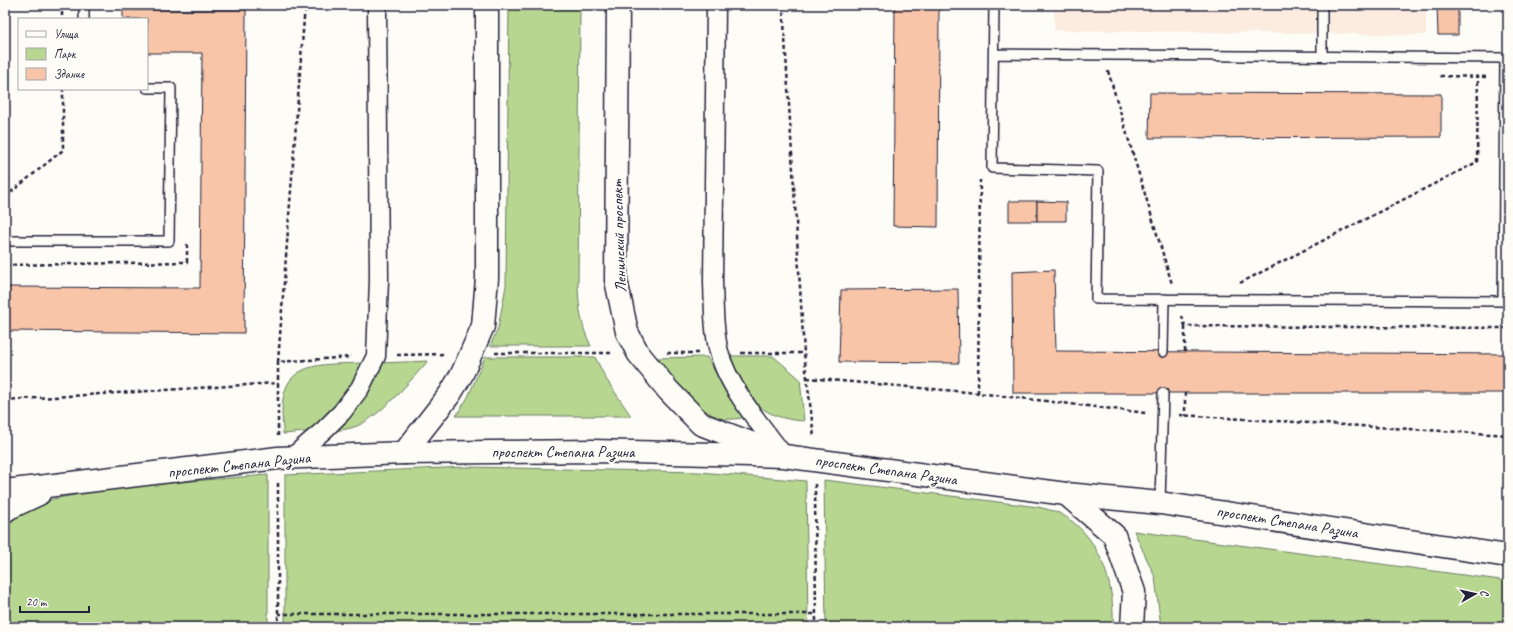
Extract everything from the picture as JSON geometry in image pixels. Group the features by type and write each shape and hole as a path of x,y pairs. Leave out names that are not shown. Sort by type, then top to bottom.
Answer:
{"main road":[{"path":"404,453 450,394 462,374 482,326 487,278 487,5"},
{"name":"Ленинский проспект","path":"618,5 616,280 626,332 638,353 668,390 701,424 733,438 784,456"},
{"name":"проспект Степана Разина","path":"5,491 291,458 404,453 593,451 784,456 1066,494 1160,503 1508,556"},
{"name":"проспект Степана Разина","path":"5,511 59,485"},
{"path":"1066,494 1114,535 1134,592 1132,627"}],"street":[{"path":"291,458 324,430 342,412 360,388 376,356 379,280 377,5"},
{"path":"716,5 713,282 714,318 719,353 733,385 757,421 784,456"}],"lane":[{"path":"84,5 84,18"},
{"path":"994,5 992,168 1098,171 1096,299 1503,300 1506,236 1505,58 1322,55 994,54"},
{"path":"1322,5 1322,55"},
{"path":"5,241 169,241 171,88 148,88"},
{"path":"1163,352 1164,299"},
{"path":"1160,503 1162,393"}],"path":[{"path":"62,5 62,18"},
{"path":"278,362 305,5"},
{"path":"783,5 804,353 816,461 816,627"},
{"path":"1108,70 1185,326 1185,352"},
{"path":"1208,299 1477,162 1478,76"},
{"path":"5,198 63,150 63,90"},
{"path":"978,393 980,180"},
{"path":"5,265 187,262 187,238"},
{"path":"1185,326 1508,328"},
{"path":"5,400 277,383"},
{"path":"1185,393 1185,416"},
{"path":"278,614 816,614"}],"shaded area":[{"path":"1054,5 1426,5 1426,35 1054,30"}],"green space":[{"path":"509,5 580,5 578,287 581,317 591,346 490,346 498,328 506,286"},
{"path":"731,356 773,356 800,379 804,421 788,419 775,415 764,410 756,403 748,394 742,383"},
{"path":"485,357 595,357 606,379 631,416 456,416 468,397"},
{"path":"707,357 730,398 748,417 723,419 703,409 676,384 654,358"},
{"path":"428,361 395,397 376,414 357,426 333,431 381,363"},
{"path":"362,363 352,387 340,404 315,427 305,432 283,434 283,399 287,386 293,377 302,371 313,367"},
{"path":"467,467 699,472 806,481 808,627 285,627 285,475"},
{"path":"268,475 268,627 5,627 5,526 28,509 53,499 91,492 167,483"},
{"path":"824,480 1038,507 1059,513 1073,522 1095,547 1108,578 1113,611 1113,627 826,627"},
{"path":"1134,531 1508,581 1508,627 1161,627 1155,577"}],"building":[{"path":"895,5 939,5 938,227 893,226"},
{"path":"1437,5 1458,5 1458,35 1438,35"},
{"path":"123,10 246,10 244,333 5,331 5,287 200,288 202,53 148,53 148,18 123,18"},
{"path":"1150,93 1441,94 1441,137 1149,138"},
{"path":"1009,201 1037,201 1037,221 1009,221"},
{"path":"1037,201 1066,202 1066,221 1037,221"},
{"path":"1054,270 1056,351 1508,354 1508,393 1013,393 1012,272"},
{"path":"958,289 959,363 839,362 841,290"}]}
